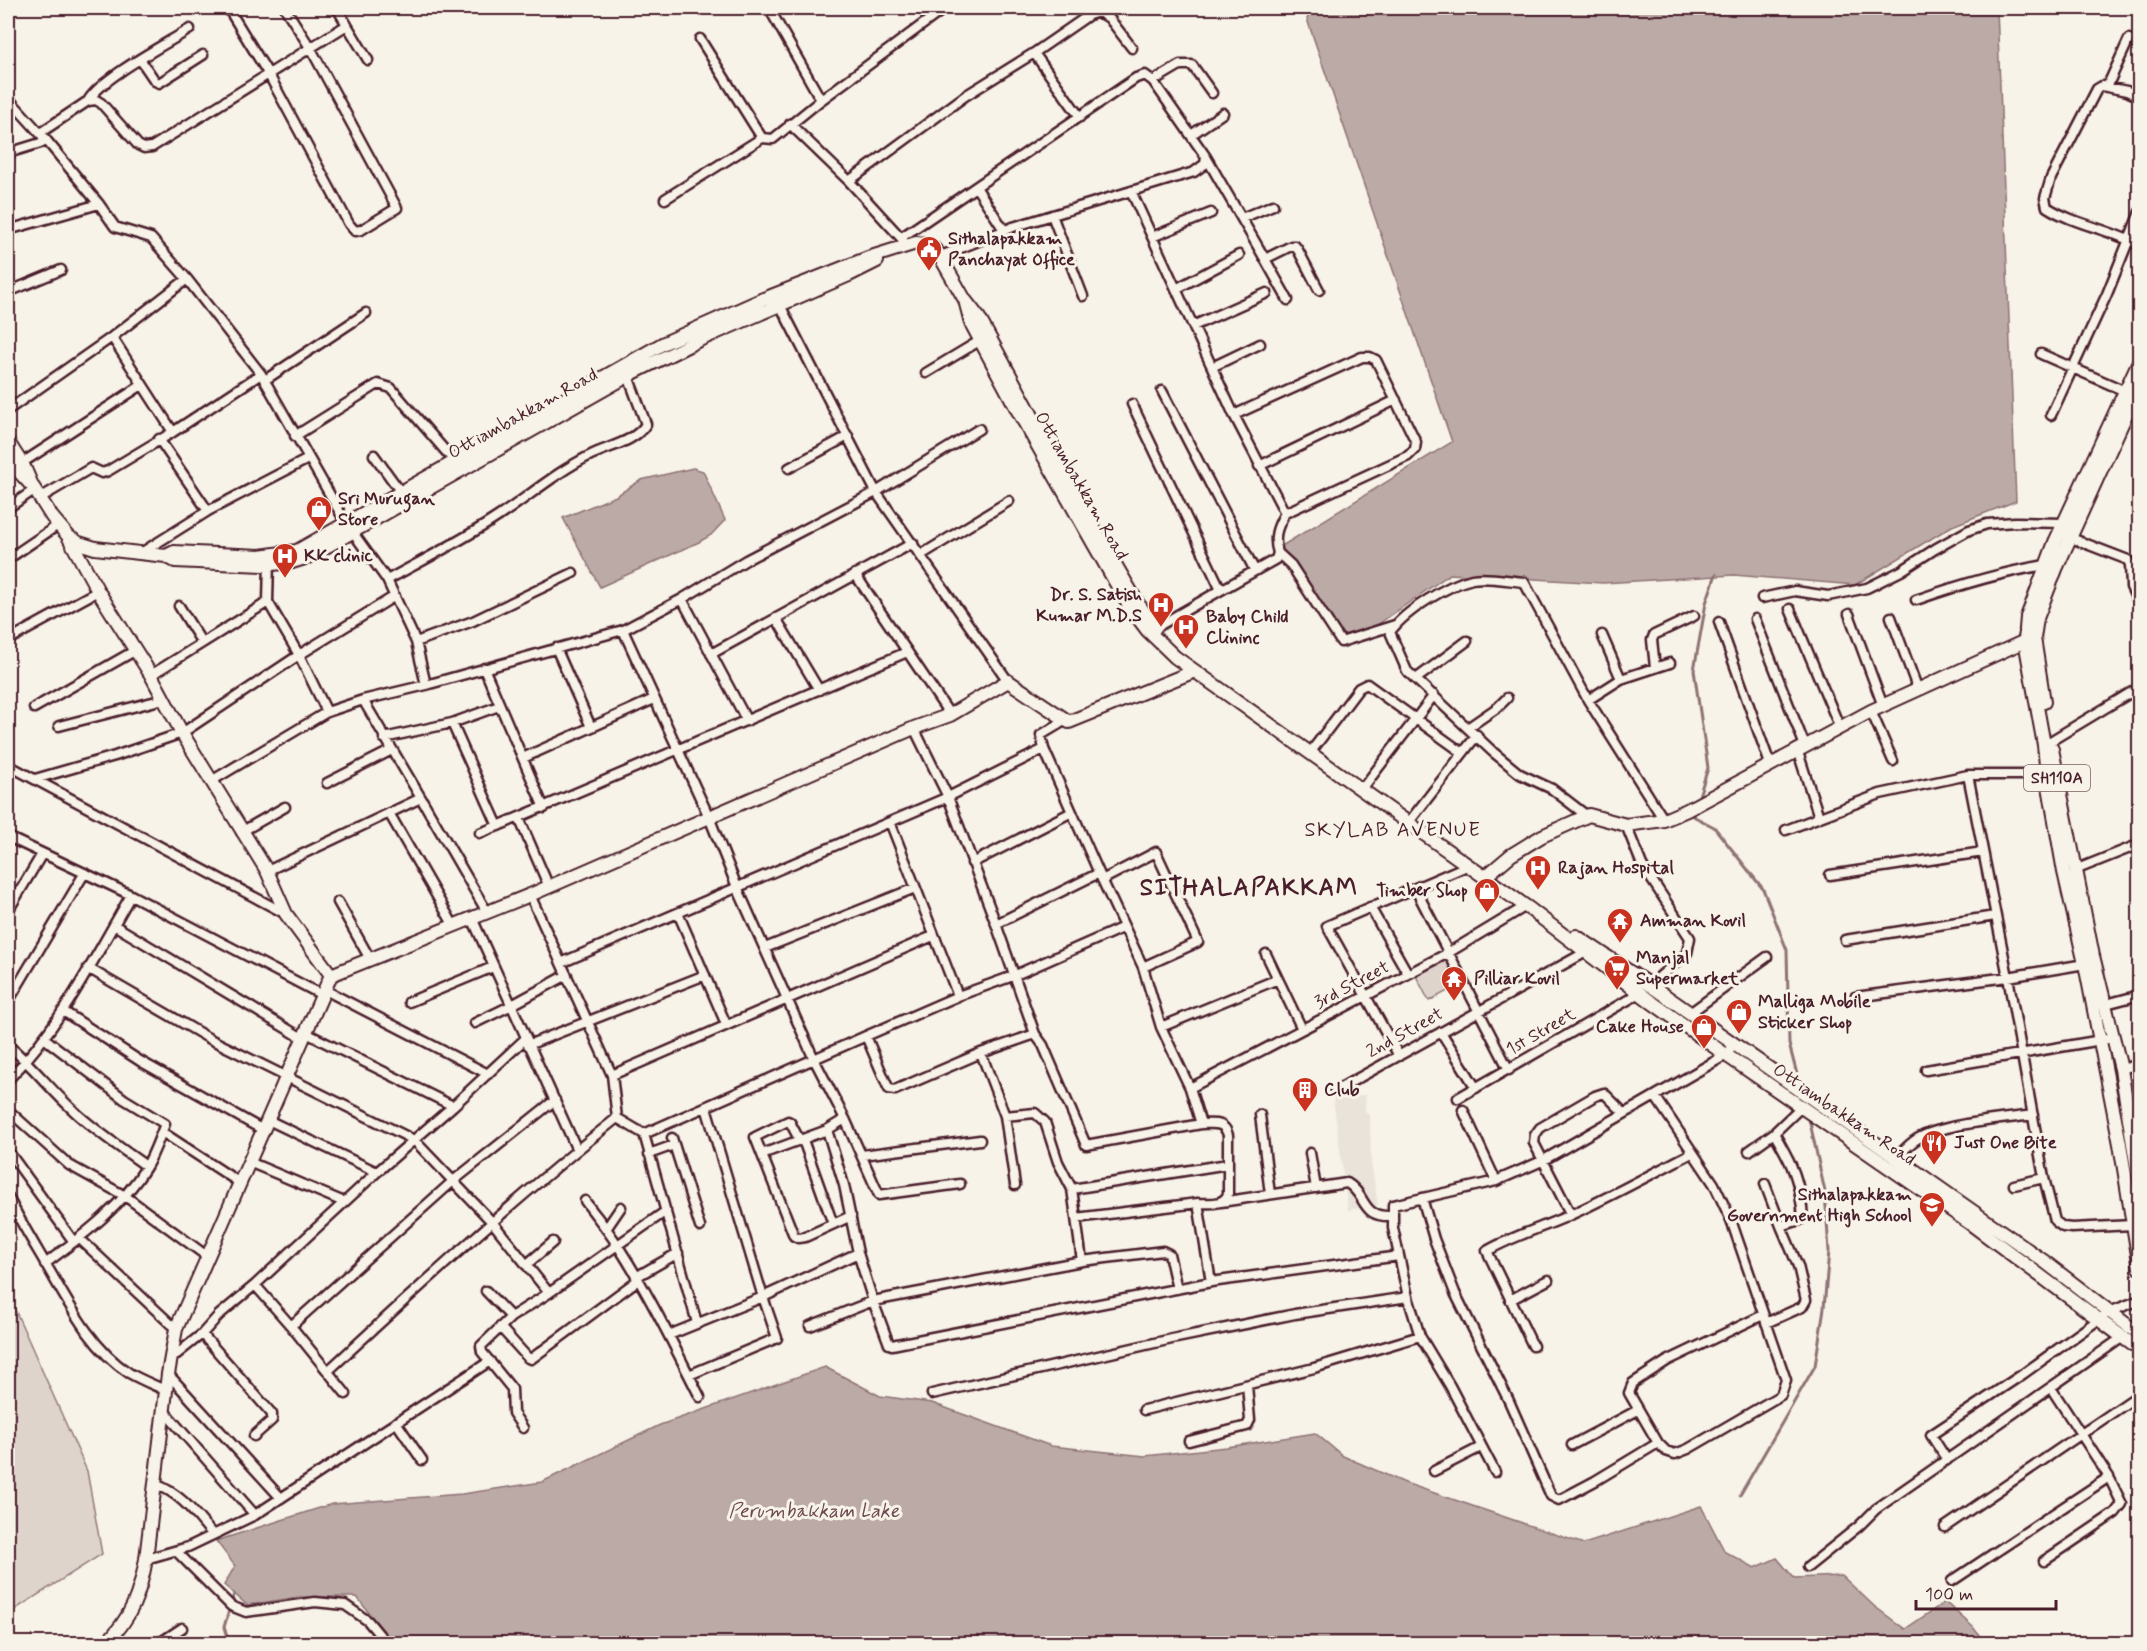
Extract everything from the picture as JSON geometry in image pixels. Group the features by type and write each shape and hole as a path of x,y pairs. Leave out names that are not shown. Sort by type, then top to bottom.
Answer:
{"street":[{"path":"228,8 269,75 349,224 355,231 361,231 397,208 311,49 285,8"},
{"path":"337,8 368,60"},
{"path":"769,8 821,100"},
{"path":"665,199 762,138 773,139 821,100 945,8"},
{"path":"849,181 965,96 1089,15 1099,12 1109,18 1132,48"},
{"path":"88,101 96,100 101,103 138,146 153,147 347,25"},
{"path":"40,133 88,101 99,89 140,59 190,29"},
{"path":"700,39 762,138"},
{"path":"2108,87 2129,39"},
{"path":"1034,53 1080,117"},
{"path":"140,59 155,81 159,83 203,55"},
{"path":"1153,81 1180,65 1192,65 1212,93"},
{"path":"905,241 976,187 1136,78 1145,75 1153,81 1206,157 1288,300"},
{"path":"2139,97 2108,87 2102,86 2097,89 2051,178 2045,198 2047,207 2058,214 2139,246"},
{"path":"8,98 47,141 115,227 150,238 187,279 263,377 308,459 350,528 387,580 416,642 426,685"},
{"path":"1191,135 1223,113"},
{"path":"790,124 849,181 905,241 925,243 940,256 1004,230 1194,171 1204,164 1206,157"},
{"path":"8,153 47,141"},
{"path":"976,187 1004,230"},
{"path":"1131,191 1234,415 1285,513"},
{"path":"8,230 99,204"},
{"path":"1242,218 1274,205"},
{"path":"2051,415 2107,294 2139,212"},
{"path":"1152,237 1211,213"},
{"path":"1052,215 1083,297"},
{"name":"Ottiambakkam Road","path":"8,460 35,492 58,525 69,537 79,543 95,548 166,556 174,552 269,560 297,551 350,528 628,376 697,341 867,267 905,241"},
{"path":"1265,259 1295,246 1319,290"},
{"name":"Ottiambakkam Road","path":"350,528 400,491 664,343 846,266 892,251"},
{"path":"1176,289 1239,255"},
{"name":"Ottiambakkam Road","path":"940,256 965,300 979,318 1075,495 1137,602 1155,628 1195,670"},
{"path":"8,292 61,270"},
{"path":"8,410 112,337 187,279"},
{"path":"1193,326 1267,293"},
{"name":"Ottiambakkam Road","path":"965,300 971,323 1018,411 1129,606 1162,646 1469,865 1586,952 1645,989 1690,1013 2035,1256 2104,1316 2122,1337 2132,1344 2139,1345"},
{"path":"780,305 876,492 1008,681 1069,722 1195,670"},
{"path":"8,508 35,492 91,468 102,472 108,471 366,313"},
{"path":"112,337 173,432"},
{"path":"926,373 981,340"},
{"path":"1212,367 1260,344"},
{"path":"2041,354 2125,391"},
{"path":"1234,415 1362,357 1376,360 1416,442 1416,449 1408,456 1285,513 1278,525 1274,542 1278,553 1291,565 1341,642 1395,624 1440,591 1474,579 1524,582 1588,700 1664,819"},
{"name":"SH110A","path":"2139,359 2046,565 2027,617 2025,641 2093,956 2135,1130 2139,1183"},
{"path":"387,580 464,538 590,455 634,437 642,431 646,424 628,376"},
{"path":"295,436 378,384 386,385 454,461"},
{"name":"SH110A","path":"2139,384 2042,604 2034,638 2047,743 2047,775 2064,872 2085,964 2139,1268"},
{"path":"22,463 142,385"},
{"path":"1162,391 1255,571"},
{"path":"1259,466 1396,400"},
{"path":"1132,404 1221,590"},
{"path":"213,780 327,712 363,700 426,685 623,630 682,599 746,560 876,492 979,429"},
{"path":"789,468 848,436"},
{"path":"159,439 208,511"},
{"name":"Ottiambakkam Road","path":"8,442 22,463 35,492"},
{"path":"374,455 400,491"},
{"path":"141,553 208,511 308,459"},
{"path":"921,555 1009,501"},
{"path":"1762,598 1795,591 1828,596 1867,588 1902,571 1969,530 1987,524 2063,523"},
{"path":"8,559 58,525"},
{"path":"69,537 98,591 152,675 182,734 213,780 267,871 286,914 331,975"},
{"path":"2071,538 2128,560 2131,587 2139,606"},
{"path":"711,654 913,543"},
{"path":"1155,628 1276,559 1278,553"},
{"path":"269,560 268,602 299,655 327,712"},
{"path":"2130,565 2139,560"},
{"path":"1916,600 1972,581 2046,565"},
{"path":"416,642 473,621 573,573"},
{"path":"855,574 950,715"},
{"path":"8,640 98,591"},
{"path":"35,779 182,734 299,655 395,597"},
{"path":"682,599 747,720"},
{"path":"152,675 268,602"},
{"path":"179,606 202,643"},
{"path":"1790,609 1840,728"},
{"path":"1849,614 1893,761"},
{"path":"1655,667 1652,640 1654,635 1694,616"},
{"path":"1891,617 1917,690"},
{"path":"776,618 819,690"},
{"path":"1755,619 1801,748 1819,817"},
{"path":"1719,622 1770,764"},
{"path":"1395,624 1390,632 1407,671 1493,752 1520,774 1552,789 1587,816"},
{"path":"623,630 709,817 737,887 814,1059 845,1119 879,1195 960,1184"},
{"path":"1602,635 1621,679"},
{"path":"1416,679 1467,641"},
{"path":"1485,877 1511,855 1542,836 1589,815 1626,825 1664,819 1687,810 1877,708 2025,641"},
{"path":"556,648 591,727"},
{"path":"34,708 136,650"},
{"path":"480,833 544,808 907,652"},
{"path":"1588,700 1621,679 1670,663"},
{"path":"484,668 544,808"},
{"path":"105,1644 119,1631 141,1588 168,1374 176,1329 331,975 530,895 914,728 950,715 1008,681"},
{"path":"1310,753 1359,688 1367,684 1462,753"},
{"path":"2047,743 2139,687"},
{"path":"1362,789 1434,695"},
{"path":"1469,728 1507,698"},
{"path":"59,726 164,699"},
{"path":"523,758 654,699"},
{"path":"363,700 487,912"},
{"path":"384,738 452,723 499,706"},
{"path":"1066,720 1041,735 1044,749 1100,877 1143,967 1161,1027 1190,1088 1201,1124"},
{"path":"452,723 498,826"},
{"path":"914,728 948,797 1035,1034 1043,1045 1086,1145 1201,1124 1220,1123 1226,1127 1228,1135 1228,1194 1221,1202"},
{"path":"1409,822 1477,735"},
{"path":"561,963 948,797 1044,749"},
{"path":"327,783 392,750"},
{"path":"8,765 286,914"},
{"path":"1968,775 2008,977 2044,1178 2055,1221 2063,1227 2133,1225"},
{"path":"1786,830 1880,794 1968,775 2047,775"},
{"path":"267,871 421,798"},
{"path":"242,832 285,807"},
{"path":"389,813 454,926"},
{"path":"972,863 1072,813"},
{"path":"519,818 549,887"},
{"path":"890,822 958,996"},
{"name":"1st Street","path":"1458,1098 1645,989 1687,953 1690,938 1642,865 1626,825"},
{"path":"8,837 131,895 488,1074"},
{"path":"2075,870 2139,844"},
{"path":"996,924 1156,852 1198,942 1143,967"},
{"path":"1830,876 1983,852"},
{"path":"8,910 42,854"},
{"path":"1399,1056 1327,926 1469,865"},
{"path":"8,1002 84,874"},
{"path":"765,948 915,888"},
{"path":"1415,888 1509,1070"},
{"path":"8,1080 27,1061 63,1011 131,895"},
{"path":"530,895 612,1075 617,1118"},
{"path":"338,902 370,959"},
{"path":"1370,906 1408,974"},
{"name":"Ottiambakkam Road","path":"1528,908 1578,937 1726,1055 1801,1108 2104,1316 2139,1333"},
{"name":"3rd Street","path":"1190,1088 1448,953 1528,908"},
{"path":"678,913 726,1024"},
{"path":"1845,940 1995,916"},
{"path":"472,918 576,1150"},
{"path":"114,925 305,1036 453,1107"},
{"path":"644,1134 958,996 1013,976 1124,927"},
{"path":"612,1075 933,936"},
{"name":"2nd Street","path":"1335,1091 1586,952"},
{"path":"1266,954 1302,1029"},
{"path":"1690,1013 1767,957"},
{"path":"1856,997 2008,977 2085,964"},
{"path":"409,1002 493,967"},
{"path":"88,968 210,1039 414,1140 493,1224 549,1293"},
{"path":"475,1023 567,975"},
{"path":"172,1358 255,1286 377,1172 526,1042 588,1021 705,975"},
{"path":"1161,1027 1278,979"},
{"path":"2106,1004 2139,995"},
{"path":"63,1011 140,1061 266,1125 377,1172"},
{"path":"1441,1032 1476,1088"},
{"path":"866,1036 889,1089 895,1090 981,1053 1035,1034"},
{"path":"44,1038 124,1099 165,1124 146,1166 125,1196 77,1240 45,1264"},
{"path":"1926,1070 2113,1038"},
{"path":"8,1045 27,1061 73,1110 146,1166"},
{"path":"1495,1472 1450,1386 1420,1336 1408,1297 1393,1228 1393,1205 1496,1181 1542,1161 1726,1055 1734,1045"},
{"path":"981,1053 1005,1116 1015,1185"},
{"path":"2121,1069 2139,1064"},
{"path":"1571,1215 1542,1161 1534,1143 1535,1135 1540,1128 1604,1093 1624,1113"},
{"path":"1655,1096 1714,1184 1731,1220 1764,1319 1786,1380 1781,1395 1688,1449 1675,1454 1666,1451 1658,1443 1629,1394 1633,1383 1668,1361 1764,1319 1802,1307 1806,1300 1798,1266 1765,1184"},
{"path":"291,1326 452,1182 555,1100"},
{"path":"689,1375 777,1338 706,1107"},
{"path":"1749,1151 1774,1133 1801,1108"},
{"path":"8,1110 69,1165 125,1196 208,1257"},
{"path":"1462,1110 1496,1181"},
{"path":"1005,1116 1035,1113 1045,1122 1058,1162 1072,1189 1082,1261"},
{"path":"1260,1115 1270,1194"},
{"path":"1896,1158 1912,1143 1933,1131 2033,1115"},
{"path":"617,1118 644,1134 697,1323"},
{"path":"328,1371 399,1305 576,1150 617,1118"},
{"path":"762,1154 802,1141 845,1119"},
{"path":"834,1224 802,1141 790,1122 755,1137 794,1236 805,1237 834,1224 851,1216"},
{"path":"827,1130 844,1185 858,1253 873,1301 889,1344 892,1345 1211,1282 1399,1256"},
{"path":"162,1132 240,1183"},
{"path":"1774,1133 1796,1174 1803,1215 1800,1220 1781,1226"},
{"path":"861,1155 980,1140"},
{"path":"649,1154 673,1142 700,1227"},
{"path":"8,1152 77,1240 176,1329"},
{"path":"1310,1153 1316,1188"},
{"path":"1533,1346 1487,1251 1506,1240 1571,1215 1692,1154"},
{"path":"249,1162 344,1202"},
{"path":"1072,1189 1228,1164"},
{"path":"2014,1185 2044,1178"},
{"path":"1076,1218 1221,1202 1347,1183 1354,1187 1367,1210 1375,1215 1393,1216"},
{"path":"8,1197 71,1308 108,1355 129,1373 167,1391"},
{"path":"1422,1198 1434,1239 1455,1293 1509,1401 1551,1496 1559,1500 1658,1443"},
{"path":"585,1201 617,1245 637,1279 669,1335 700,1397"},
{"path":"1198,1203 1211,1282"},
{"path":"606,1229 621,1207"},
{"path":"524,1428 513,1413 512,1389 482,1352 481,1346 512,1317 666,1211"},
{"path":"526,1265 553,1242"},
{"path":"810,1326 873,1301 1082,1261 1163,1251 1169,1254 1177,1289"},
{"path":"501,1327 531,1359 637,1279 678,1253"},
{"path":"669,1335 763,1297 858,1253"},
{"path":"1510,1300 1548,1280"},
{"path":"255,1286 346,1394"},
{"path":"486,1291 512,1317"},
{"path":"932,1394 1206,1332 1295,1314 1408,1297"},
{"path":"1947,1460 1931,1435 2023,1374 2104,1316 2139,1300"},
{"path":"202,1334 272,1414 272,1420 254,1436"},
{"path":"1144,1410 1314,1368 1420,1336"},
{"path":"1808,1567 1859,1526 1876,1509 2122,1337"},
{"path":"146,1559 188,1547 255,1515 490,1361"},
{"path":"168,1374 281,1498"},
{"path":"1189,1441 1247,1426 1250,1420 1247,1384"},
{"path":"2044,1561 2119,1510 2122,1504 2109,1477 2051,1388"},
{"path":"1945,1527 2139,1394"},
{"path":"1572,1445 1638,1410"},
{"path":"164,1411 255,1515"},
{"path":"396,1422 422,1460"},
{"path":"1434,1471 1481,1447"},
{"path":"1952,1581 2109,1477"},
{"path":"155,1484 171,1490 178,1496 213,1535"},
{"path":"176,1551 229,1603 246,1612 315,1602 345,1605 368,1621 387,1644"},
{"path":"158,1644 182,1628"}],"shaded area":[{"path":"1449,956 1461,984 1429,1001 1415,974"},
{"path":"1366,1095 1365,1111 1370,1116 1371,1163 1378,1205 1348,1210 1333,1098"},
{"path":"8,1294 87,1471 102,1554 8,1614"}],"water":[{"path":"1313,8 1997,8 2016,501 1952,526 1855,585 1734,575 1603,583 1450,574 1344,648 1280,547 1452,442 1307,19"},
{"path":"693,468 703,471 725,520 711,535 699,542 600,587 563,518 616,496 641,480"},
{"name":"Perumbakkam Lake","path":"825,1367 880,1396 932,1403 1051,1446 1145,1456 1227,1447 1315,1433 1343,1456 1405,1483 1584,1544 1701,1506 1725,1552 1755,1568 1777,1558 1794,1578 1842,1576 1874,1606 1905,1629 1945,1602 1973,1627 1985,1643 392,1644 357,1597 299,1597 247,1605 224,1585 235,1566 216,1541 332,1504 462,1494 542,1482 660,1425"}],"waterway":[{"path":"1698,799 1708,768 1694,670 1706,603 1716,574"},
{"path":"1694,811 1693,816 1714,827 1763,889 1787,950 1789,1044 1800,1086"},
{"path":"1740,1495 1815,1366 1824,1308 1829,1251 1825,1192 1809,1118"},
{"path":"229,1644 224,1627 234,1594"}],"place":[{"name":"Sithalapakkam Panchayat Office","path":"929,272"},
{"name":"Sri Murugan Store","path":"319,532"},
{"name":"KK clinic","path":"285,579"},
{"name":"Dr. S. Satish Kumar M.D.S","path":"1161,628"},
{"name":"Baby Child Clininc","path":"1186,650"},
{"name":"Rajan Hospital","path":"1538,891"},
{"name":"Timber Shop","path":"1487,914"},
{"name":"Amman Kovil","path":"1620,944"},
{"name":"Manjal Supermarket","path":"1617,991"},
{"name":"Pilliar Kovil","path":"1454,1002"},
{"name":"Malliga Mobile Sticker Shop","path":"1739,1035"},
{"name":"Cake House","path":"1704,1050"},
{"name":"Club","path":"1305,1113"},
{"name":"Just One Bite","path":"1934,1166"},
{"name":"Sithalapakkam Government High School","path":"1932,1228"}],"district":[{"name":"SKYLAB AVENUE","path":"1393,830"},
{"name":"SITHALAPAKKAM","path":"1249,888"}]}
